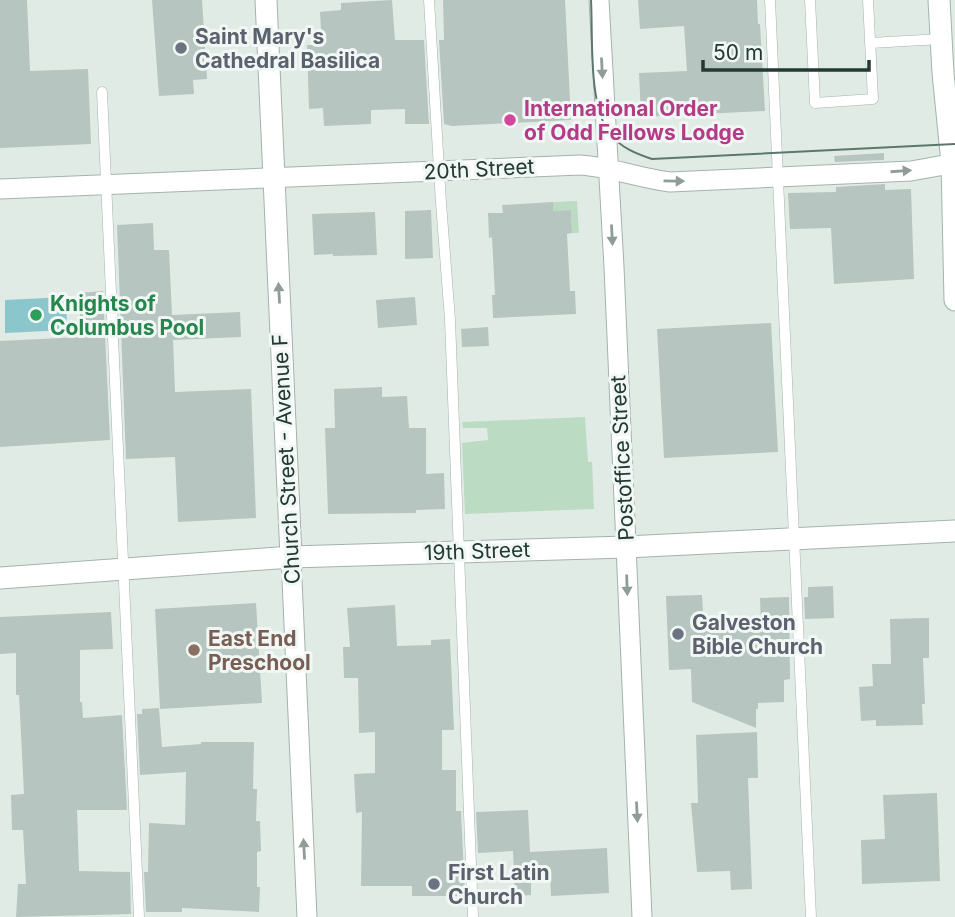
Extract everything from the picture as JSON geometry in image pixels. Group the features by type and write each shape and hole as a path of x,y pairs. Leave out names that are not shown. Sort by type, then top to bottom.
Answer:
{"street":[{"name":"Church Street - Avenue F","path":"266,0 307,917"},
{"name":"Postoffice Street","path":"599,0 642,917"},
{"path":"939,0 951,124 955,300"},
{"name":"20th Street","path":"0,189 580,164 607,167 644,178 670,182 911,171 953,163"},
{"name":"19th Street","path":"0,578 290,557 626,547 955,531"}],"lane":[{"path":"429,0 450,320 473,917"},
{"path":"770,0 811,917"},
{"path":"810,0 815,103 873,99 868,0"},
{"path":"870,43 941,39"},
{"path":"102,92 139,917"}],"green space":[{"path":"577,201 579,233 572,233 571,210 553,211 553,202"},
{"path":"585,417 588,462 592,462 594,509 465,514 462,443 488,440 487,428 463,428 462,422"}],"water":[{"name":"Knights of Columbus Pool","path":"66,297 67,330 5,333 5,300"}],"building":[{"path":"0,0 27,0 30,71 88,69 91,144 0,148"},
{"name":"Saint Mary's Cathedral Basilica","path":"152,0 202,0 207,79 193,80 194,94 159,96"},
{"path":"392,0 395,40 424,40 429,124 405,124 405,109 371,110 371,124 324,126 323,108 309,109 307,45 322,45 320,12 341,10 341,3"},
{"path":"443,0 565,0 571,120 452,126 444,124 439,40 444,40"},
{"path":"638,0 757,0 765,111 641,117 639,73 687,71 684,26 640,29"},
{"path":"884,153 884,160 835,162 834,156"},
{"path":"885,184 885,190 911,189 914,279 834,284 831,228 790,229 788,193 836,192 836,187"},
{"path":"553,202 553,211 571,210 572,233 567,234 570,291 575,291 576,314 493,318 492,295 495,295 488,213 503,213 502,205"},
{"path":"431,210 433,258 405,259 405,211"},
{"path":"375,212 377,255 314,255 312,214"},
{"path":"153,223 154,250 169,250 172,315 240,312 241,337 173,340 175,392 251,389 256,518 178,522 175,457 126,459 117,225"},
{"path":"103,291 110,440 0,447 0,341 81,337 79,293"},
{"path":"415,297 417,325 378,328 376,300"},
{"path":"771,323 778,452 664,458 657,329"},
{"path":"488,327 489,346 462,347 461,329"},
{"path":"382,387 382,397 407,396 409,428 426,428 426,474 444,473 445,509 416,510 416,513 328,514 325,428 335,428 334,389"},
{"path":"833,586 834,618 805,619 804,597 808,597 808,587"},
{"path":"702,595 704,629 761,627 760,598 789,597 790,679 784,680 784,702 758,703 756,728 692,702 691,669 669,670 666,596"},
{"path":"256,603 262,703 160,709 155,609"},
{"path":"395,605 397,646 431,645 431,640 450,639 454,730 442,730 442,770 456,770 456,811 461,811 465,896 412,896 412,886 361,886 362,812 356,813 354,774 375,773 375,732 359,733 358,678 344,678 343,647 350,647 347,608"},
{"path":"111,612 113,649 80,650 80,702 83,718 122,715 127,810 77,810 79,871 130,872 131,914 16,917 18,884 26,884 23,830 12,830 11,795 24,794 19,695 16,695 16,653 0,654 0,617"},
{"path":"929,618 929,658 923,658 923,725 876,726 876,720 861,721 859,687 873,686 872,664 891,664 890,619"},
{"path":"159,708 162,747 201,742 254,742 253,789 257,789 256,821 260,821 261,851 257,852 259,912 182,908 182,912 146,912 144,872 148,872 149,823 185,825 186,772 140,775 137,714 142,714 142,709"},
{"path":"757,732 758,778 748,778 752,889 731,890 730,871 697,872 691,803 698,803 696,735"},
{"path":"937,793 940,881 862,884 861,840 885,839 883,795"},
{"path":"528,810 530,852 607,848 609,893 551,896 550,874 531,875 531,895 515,896 513,851 478,853 476,812"}],"tram line":[{"path":"591,0 593,70 598,106 610,134 629,150 641,155 652,159 955,144"}],"place":[{"name":"Saint Mary's Cathedral Basilica","path":"181,48"},
{"name":"International Order of Odd Fellows Lodge","path":"510,120"},
{"name":"Knights of Columbus Pool","path":"36,315"},
{"name":"Galveston Bible Church","path":"678,634"},
{"name":"East End Preschool","path":"194,650"},
{"name":"First Latin Church","path":"434,884"}]}
